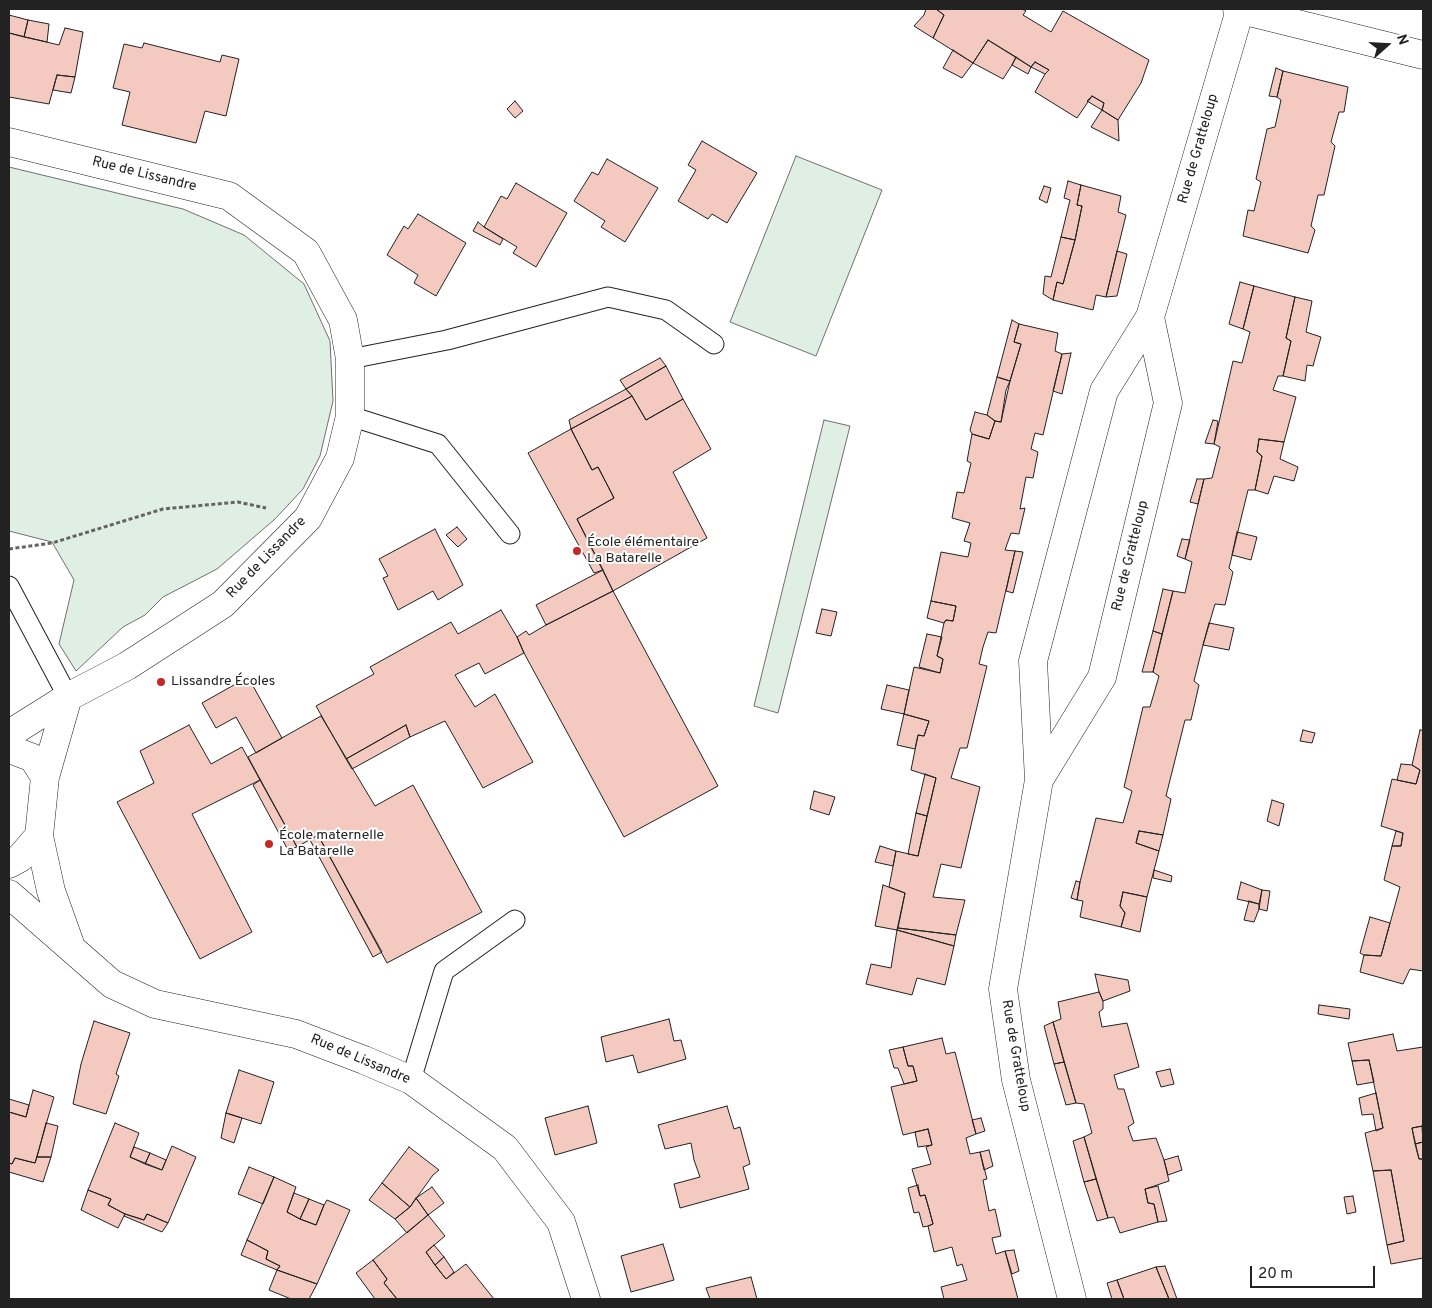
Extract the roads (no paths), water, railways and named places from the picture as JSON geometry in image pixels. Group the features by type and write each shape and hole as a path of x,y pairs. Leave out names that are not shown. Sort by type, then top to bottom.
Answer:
{"street":[{"path":"1239,9 1423,55"},
{"name":"Rue de Gratteloup","path":"1072,1299 1016,1080 1003,989 1039,780 1033,661 1104,391 1150,317 1239,9"},
{"name":"Rue de Lissandre","path":"9,142 228,196 306,252 343,320 350,359 350,416 340,458 308,518 223,604 126,666 68,697 9,734"},
{"name":"Rue de Gratteloup","path":"1039,780 1102,677 1166,413 1168,403 1150,317"},
{"path":"68,697 45,777 39,836 52,891 71,948"},
{"path":"9,750 33,758 45,777"},
{"path":"9,864 20,858 39,836"},
{"name":"Rue de Lissandre","path":"9,894 112,984 155,1004 296,1034 411,1080 505,1148 561,1222 586,1299"}],"lane":[{"path":"350,359 447,340 608,297 666,310 714,344"},
{"path":"350,416 438,444 510,534"},
{"path":"9,586 68,697"},
{"path":"411,1080 444,971 515,920"}],"place":[{"name":"École élémentaire La Batarelle","path":"577,551"},
{"name":"Lissandre Écoles","path":"161,682"},
{"name":"École maternelle La Batarelle","path":"269,844"}]}
